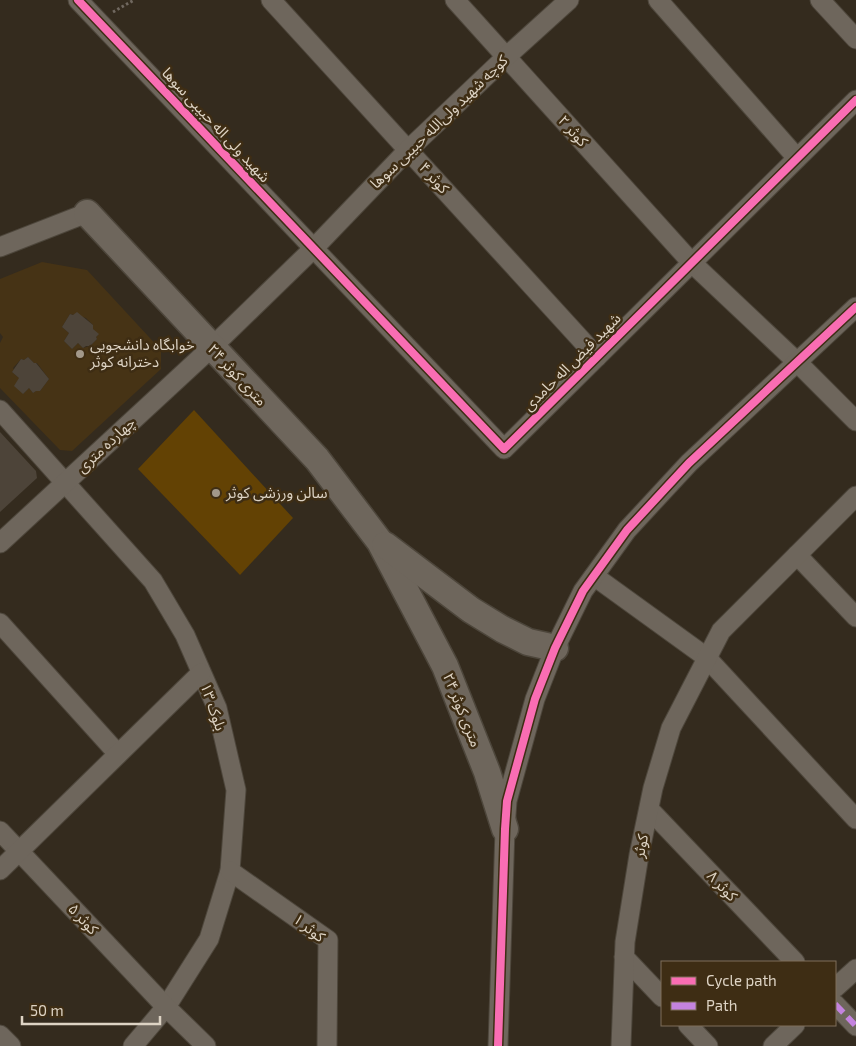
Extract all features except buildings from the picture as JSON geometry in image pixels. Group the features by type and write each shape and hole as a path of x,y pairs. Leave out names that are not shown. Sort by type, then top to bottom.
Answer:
{"street":[{"name":"شهید ولی اله حبیبی سوها","path":"78,0 314,248"},
{"path":"98,20 99,0"},
{"name":"کوثر ۴","path":"271,0 597,357"},
{"name":"کوثر ۲","path":"455,0 692,263 797,362 856,421"},
{"name":"کوچه شهید ولی‌الله حبیبی سوها","path":"314,248 408,150 569,0"},
{"path":"658,0 797,158"},
{"path":"820,0 856,39"},
{"name":"شهید فیض اله حامدی","path":"314,248 504,449 856,100"},
{"path":"0,247 87,213"},
{"name":"۲۴ متری کوثر","path":"87,213 317,459 380,542 445,666 487,772 505,829"},
{"path":"212,348 314,248"},
{"path":"498,1046 507,800 535,699 555,648 583,591 627,530 689,463 856,307"},
{"name":"چهارده متری","path":"0,543 212,348"},
{"name":"بلوک ۱۳","path":"0,410 153,581 185,635 216,708 236,790 230,871 209,938 166,1007 133,1046"},
{"name":"کوثر","path":"621,1046 625,942 639,855 653,788 671,728 721,631 856,496"},
{"name":"۲۴ متری کوثر","path":"380,542 471,610 502,629 528,642 555,648"},
{"path":"797,555 856,617"},
{"path":"594,576 706,657 856,819"},
{"path":"0,623 118,754"},
{"path":"0,870 201,673"},
{"name":"کوثر ۸","path":"649,810 794,961"},
{"name":"کوثر ۵","path":"0,831 166,1007 206,1046"},
{"name":"کوثر ۱","path":"230,871 328,940 327,1046"},
{"path":"624,957 661,997"},
{"path":"836,987 856,969"},
{"path":"836,1005 856,1026"},
{"path":"689,1026 708,1046"},
{"path":"773,1046 795,1026"},
{"path":"0,1035 11,1046"}],"path":[{"path":"98,20 134,0"}],"shaded area":[{"name":"خوابگاه دانشجویی دخترانه کوثر","path":"42,262 87,270 161,350 161,369 72,451 60,450 0,388 0,343 3,337 0,333 0,279","holes":["70,314 86,318 93,325 93,329 98,335 97,339 90,346 83,348 78,343 72,349 64,341 69,333 62,327","28,357 34,363 37,363 49,379 40,391 33,393 29,388 23,394 19,378 12,372 21,359 24,360"]},
{"name":"سالن ورزشی کوثر","path":"194,410 293,518 240,575 138,469"}],"marked path":[{"path":"836,1005 855,1025"}],"cycle path":[{"path":"78,0 504,449 856,100"},
{"path":"498,1046 507,801 535,699 555,648 583,591 627,530 689,463 856,307"}],"place":[{"name":"خوابگاه دانشجویی دخترانه کوثر","path":"80,354"},
{"name":"سالن ورزشی کوثر","path":"216,493"}]}
